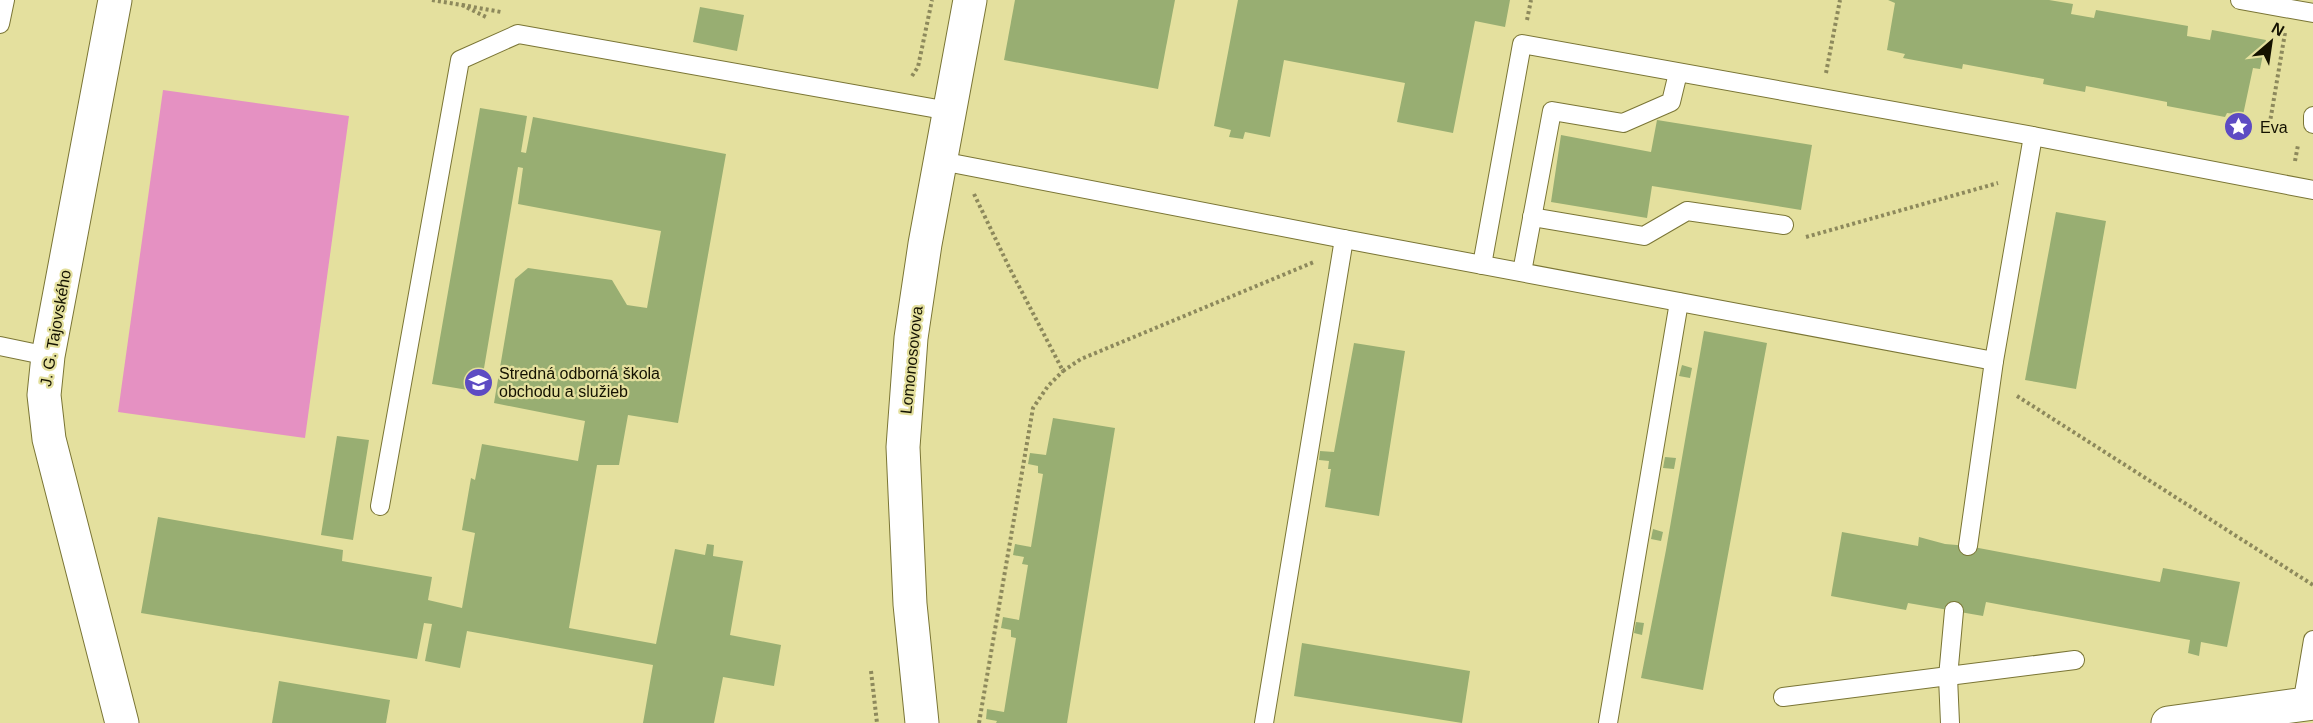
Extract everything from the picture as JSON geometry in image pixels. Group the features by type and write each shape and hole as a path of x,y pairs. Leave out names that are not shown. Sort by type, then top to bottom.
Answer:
{"street":[{"name":"J. G. Tajovského","path":"115,0 48,356 44,395 49,439 122,723"},
{"name":"Lomonosovova","path":"922,723 910,604 903,447 911,338 925,244 951,163 949,111 970,0"},
{"path":"2168,723 2308,704"}],"lane":[{"path":"0,24 5,0"},
{"path":"2240,0 2313,13"},
{"path":"380,506 460,60 518,34 949,111"},
{"path":"1482,265 1522,45 2032,136 2313,190"},
{"path":"1522,272 1552,111 1623,123 1671,102 1678,73"},
{"path":"2306,129 2313,116"},
{"path":"1968,546 1994,361 2032,136"},
{"path":"951,163 1343,245 1522,272 1994,361"},
{"path":"1532,217 1644,236 1687,211 1784,225"},
{"path":"1264,723 1343,245"},
{"path":"1608,723 1679,302"},
{"path":"0,346 48,356"},
{"path":"1950,723 1948,677 1954,611"},
{"path":"2308,704 2313,640"},
{"path":"1783,697 2075,660"}],"path":[{"path":"432,0 462,5 518,34"},
{"path":"1821,99 1840,0"},
{"path":"2289,9 2269,128 2289,132"},
{"path":"2291,186 2306,129"},
{"path":"951,163 1063,371"},
{"path":"1784,225 1787,235 1797,240 1998,182 2028,165"},
{"path":"980,723 1033,408 1048,386 1063,371 1081,359 1343,245"},
{"path":"1994,361 2010,392 2313,585"},
{"path":"871,671 877,723"}],"shaded area":[{"path":"163,90 349,116 305,438 118,412"}],"building":[{"path":"1015,0 1175,0 1158,89 1004,60"},
{"path":"1238,0 1510,0 1505,27 1475,21 1453,133 1397,122 1405,83 1284,60 1270,137 1245,132 1243,139 1229,137 1231,130 1214,126"},
{"path":"1888,0 2049,0 2073,4 2071,14 2094,18 2096,10 2188,26 2187,36 2210,40 2212,30 2266,40 2260,69 2253,68 2243,115 2227,113 2225,117 2167,106 2167,102 2086,86 2085,92 2043,84 2044,79 1963,64 1962,69 1903,58 1905,54 1887,50 1895,3"},
{"path":"700,7 744,15 737,51 693,42"},
{"path":"480,108 527,116 521,152 526,153 533,117 726,154 678,423 628,415 619,465 597,465 569,628 656,644 675,549 705,555 707,544 714,545 713,556 743,561 730,635 781,645 774,686 723,677 714,723 643,723 653,665 467,631 460,668 425,661 432,624 424,623 417,659 141,613 158,517 343,550 342,561 432,577 428,600 462,608 475,533 462,530 471,478 475,480 482,444 578,461 585,421 494,403 515,279 528,268 612,280 627,305 647,308 661,231 518,204 523,168 518,167 480,392 432,384"},
{"path":"1657,120 1812,145 1801,210 1652,186 1647,218 1551,202 1561,135 1651,152"},
{"path":"2056,212 2106,221 2076,389 2025,380"},
{"path":"1704,331 1767,343 1703,690 1641,678"},
{"path":"1354,343 1405,351 1379,516 1325,507 1331,469 1328,469 1329,461 1319,460 1320,451 1334,452"},
{"path":"1682,365 1692,368 1690,378 1679,376"},
{"path":"1053,418 1115,428 1067,723 996,723 997,721 986,719 987,709 1004,712 1016,638 1011,637 1011,630 1001,628 1003,617 1019,620 1028,565 1022,564 1024,557 1013,555 1015,544 1031,547 1043,474 1038,473 1038,466 1028,464 1030,453 1046,455"},
{"path":"337,436 369,440 353,540 321,535"},
{"path":"1665,457 1676,458 1674,469 1663,468"},
{"path":"1653,529 1663,532 1661,541 1651,539"},
{"path":"1842,532 1918,546 1919,537 1945,544 1968,546 2160,582 2163,568 2240,582 2227,647 2201,642 2199,656 2188,653 2190,640 1986,602 1983,616 1908,603 1906,610 1831,596"},
{"path":"1636,622 1644,623 1642,635 1634,633"},
{"path":"1302,643 1470,671 1462,723 1294,696"},
{"path":"279,681 390,700 386,723 272,723"}],"place":[{"name":"Eva","path":"2239,127"},
{"name":"Stredná odborná škola obchodu a služieb","path":"478,382"}]}
